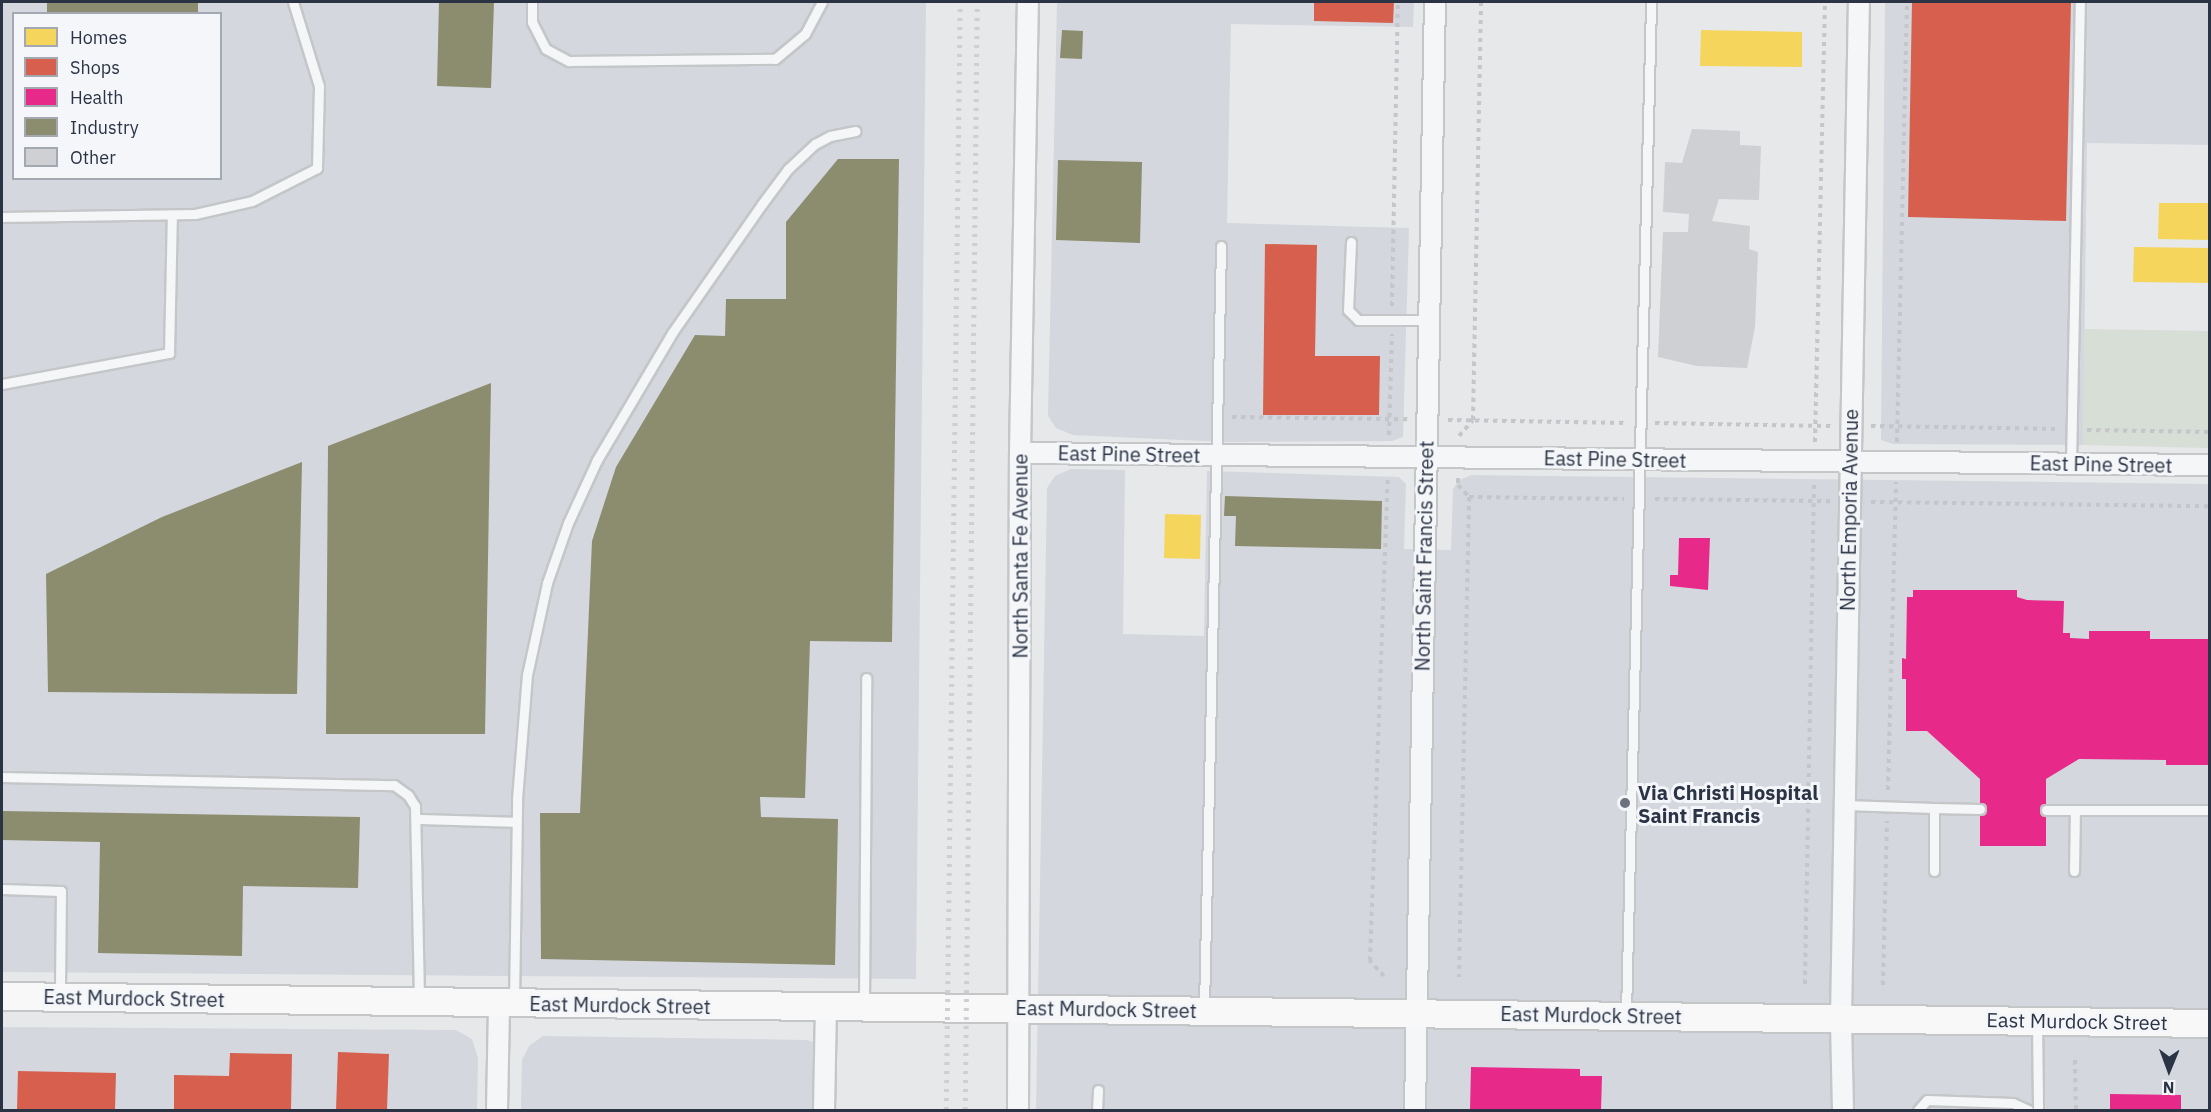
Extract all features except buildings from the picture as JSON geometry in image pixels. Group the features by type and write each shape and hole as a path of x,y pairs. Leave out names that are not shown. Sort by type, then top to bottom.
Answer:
{"street":[{"name":"North Santa Fe Avenue","path":"1018,1110 1020,453 1028,2"},
{"name":"North Saint Francis Street","path":"1415,1110 1434,2"},
{"name":"North Emporia Avenue","path":"1843,1110 1841,1019 1859,2"},
{"name":"East Pine Street","path":"1020,453 2210,465"},
{"name":"East Murdock Street","path":"2,996 507,1004 2210,1023"},
{"path":"497,1110 507,1004"},
{"path":"824,1110 826,1007"}],"lane":[{"path":"2,217 172,215 252,201 317,168 319,86 293,2"},
{"path":"532,2 532,22 546,49 569,60 775,59 805,34 822,2"},
{"path":"1626,1016 1651,2"},
{"path":"2071,464 2080,2"},
{"path":"507,1004 516,822 527,675 547,583 567,523 597,460 672,333 788,169 822,140 856,131"},
{"path":"2,384 169,353 172,215"},
{"path":"1351,242 1348,310 1358,320 1430,320"},
{"path":"1204,1010 1221,246"},
{"path":"864,1007 866,678"},
{"path":"2,777 394,785 408,795 416,819 420,1002"},
{"path":"1845,805 1980,809"},
{"path":"1934,808 1934,871"},
{"path":"2046,810 2210,810"},
{"path":"2074,871 2075,810"},
{"path":"416,819 516,822"},
{"path":"2,889 61,891 60,997"},
{"path":"2037,1021 2038,1110"},
{"path":"1097,1110 1098,1090"},
{"path":"1918,1110 1927,1100 2013,1103 2028,1110"}],"path":[{"path":"1384,976 1370,961 1389,457 1398,2"},
{"path":"1459,977 1469,497 1458,485 1456,439 1473,420 1481,2"},
{"path":"1805,984 1825,2"},
{"path":"1883,985 1907,2"},
{"path":"1217,416 2210,432"},
{"path":"2075,1060 2076,1110"}],"shaded area":[{"path":"2,2 926,2 916,979 2,972"},
{"path":"1057,2 1414,2 1413,27 1231,24 1227,223 1409,228 1403,437 1392,441 1225,442 1073,435 1056,428 1048,416"},
{"path":"1885,2 2209,2 2209,145 2087,143 2083,445 1893,444 1881,440"},
{"path":"2084,329 2209,331 2209,448 2083,445"},
{"name":"Via Christi Hospital Saint Francis","path":"1071,469 1125,470 1123,634 1204,636 1207,471 1399,477 1406,484 1404,549 1451,550 1453,489 1459,480 1472,475 2209,484 2209,1110 1036,1110 1047,488 1055,476"},
{"path":"2,1027 456,1030 472,1039 478,1058 477,1110 2,1110"},
{"path":"543,1036 807,1040 819,1044 818,1110 521,1110 522,1060 529,1046"}],"railway":[{"path":"946,1110 960,2"},
{"path":"965,1110 977,2"}],"place":[{"name":"Via Christi Hospital Saint Francis","path":"1625,803"}]}
